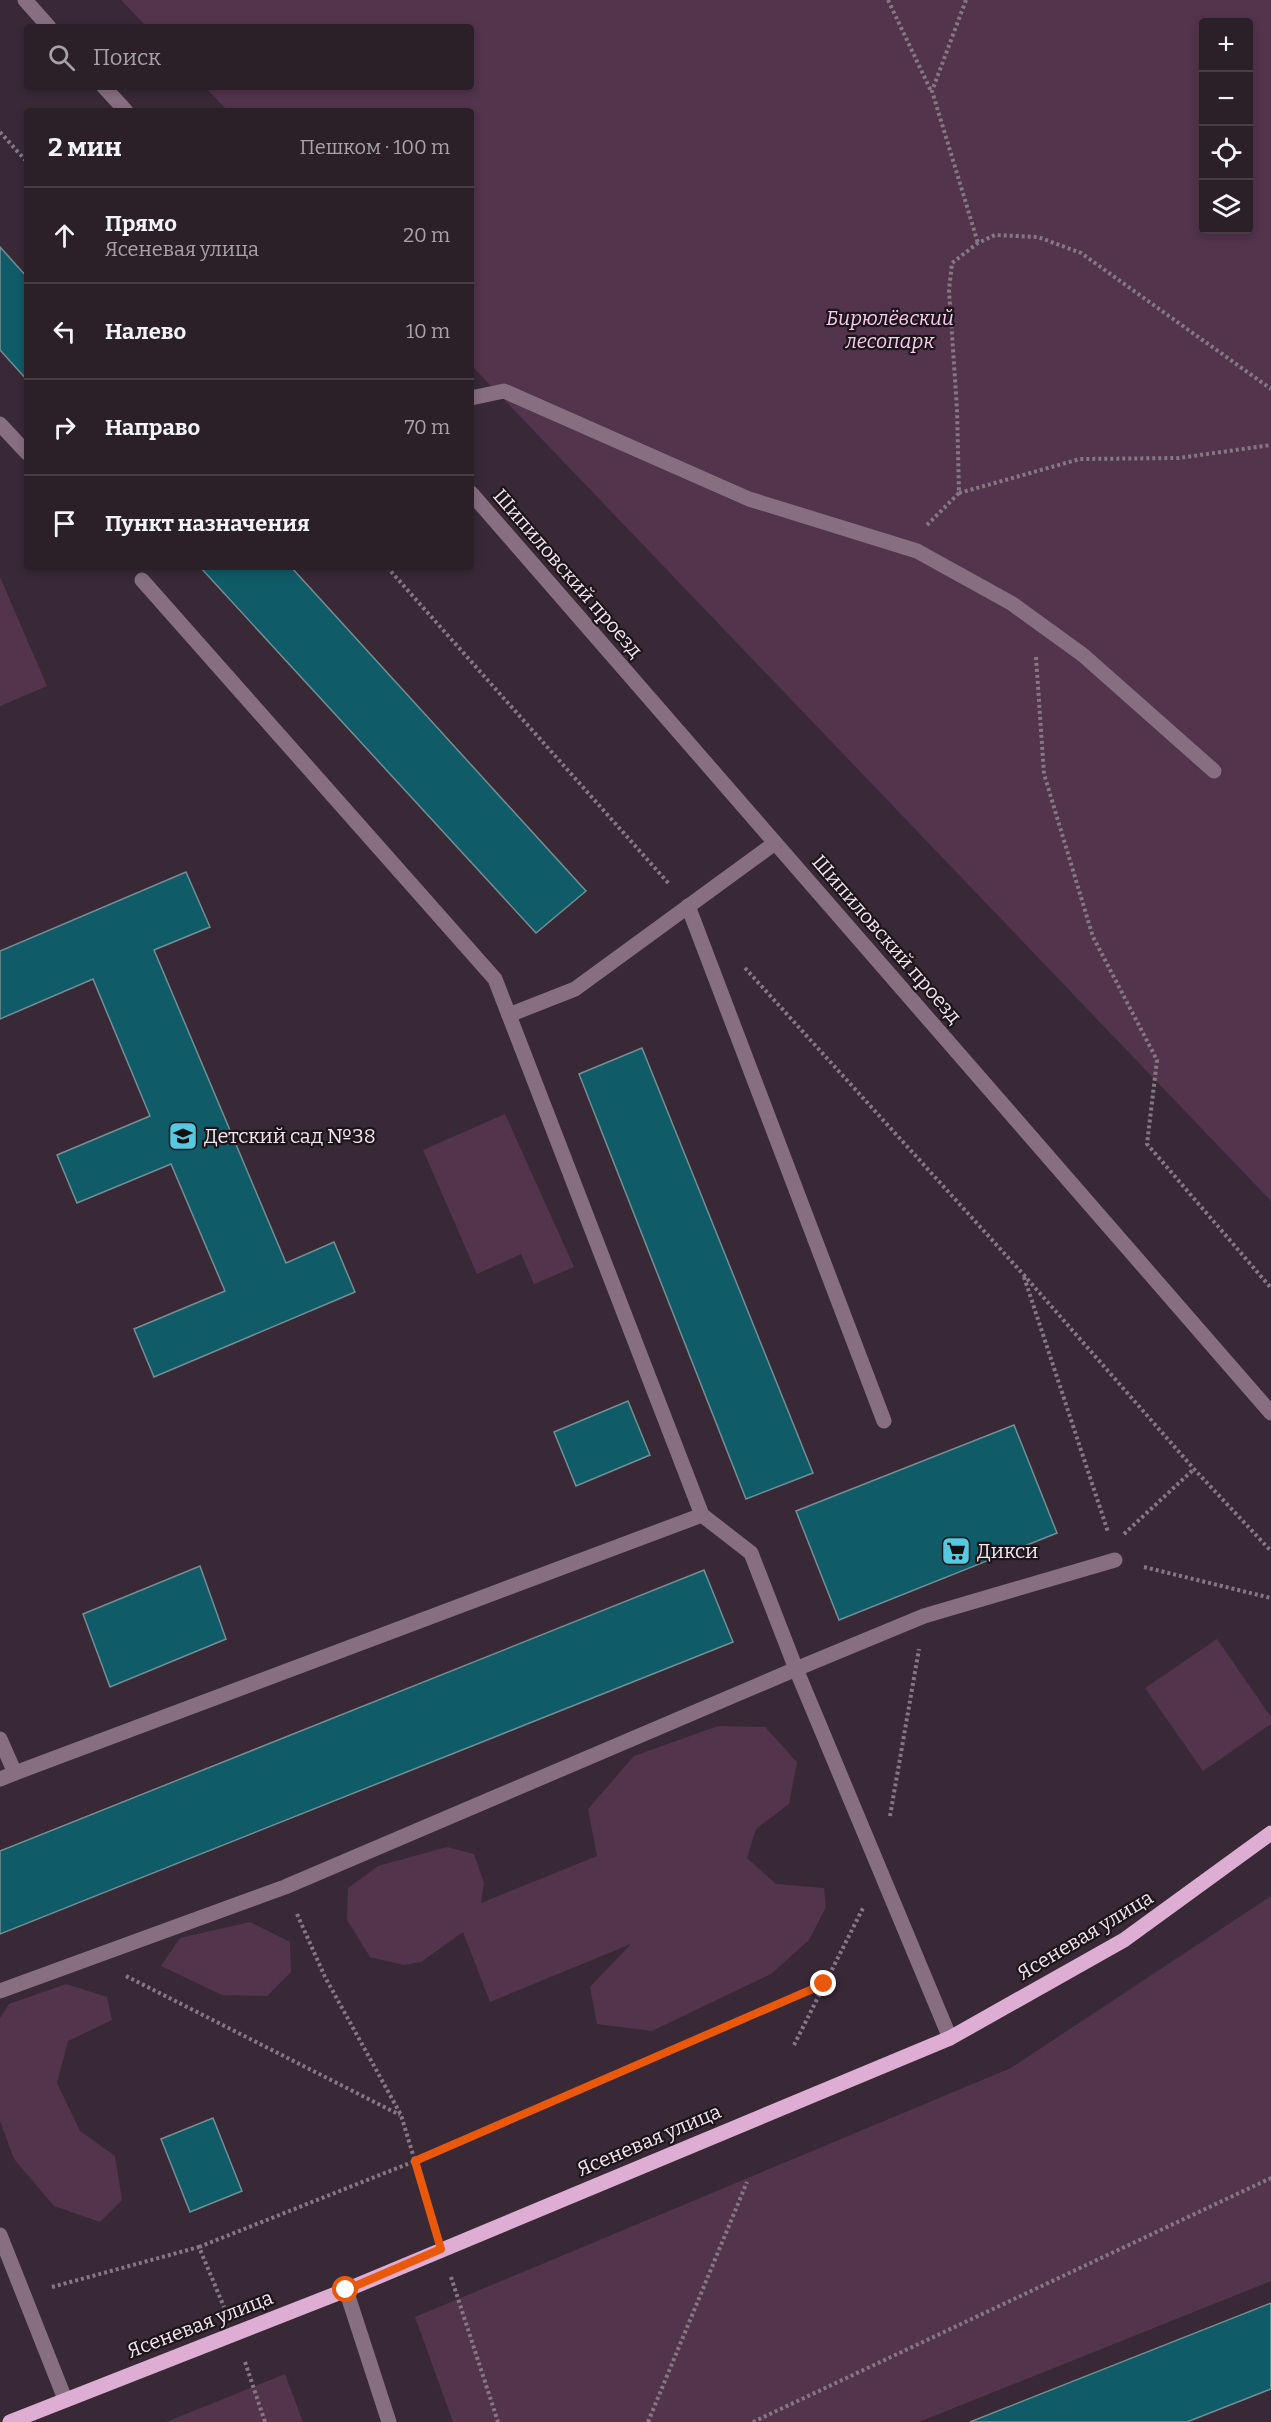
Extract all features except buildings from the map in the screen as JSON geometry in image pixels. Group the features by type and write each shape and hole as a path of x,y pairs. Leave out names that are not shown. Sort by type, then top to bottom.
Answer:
{"main road":[{"name":"Ясеневая улица","path":"20,2420 65,2399 346,2290 950,2038 1124,1940 1271,1833"}],"street":[{"path":"25,0 46,24"},
{"path":"107,90 123,108"},
{"path":"474,397 504,391 749,499 917,550 1011,603 1083,655 1214,771"},
{"path":"0,424 24,450"},
{"name":"Шипиловский проезд","path":"474,497 1271,1413"},
{"path":"142,580 495,979 702,1515 751,1553 796,1670 950,2038"},
{"path":"509,1015 575,989 775,843"},
{"path":"688,906 884,1421"},
{"path":"0,1739 7,1776 702,1515"},
{"path":"0,1991 285,1887 924,1616 1115,1560"},
{"path":"0,2235 65,2399"},
{"path":"346,2290 389,2422"}],"path":[{"path":"888,0 932,92 978,243"},
{"path":"932,92 966,0"},
{"path":"0,132 24,159"},
{"path":"959,493 957,409 949,290 952,263 978,243 995,235 1038,237 1081,253 1271,388"},
{"path":"917,550 924,528 959,493 1080,459 1179,458 1271,445"},
{"path":"390,570 688,906"},
{"path":"1033,618 1044,774 1093,937 1157,1060 1147,1144 1271,1288"},
{"path":"744,967 1023,1274 1194,1469 1271,1551"},
{"path":"1023,1274 1112,1544 1115,1560 1271,1598"},
{"path":"1112,1544 1194,1469"},
{"path":"285,1887 325,1977 401,2115 441,2249 498,2422"},
{"path":"90,1958 401,2115"},
{"path":"25,2295 199,2247 415,2161 824,1984"},
{"path":"753,2422 1271,2178"},
{"path":"648,2422 747,2182"},
{"path":"199,2247 235,2333 265,2422"}],"green space":[{"name":"Бирюлёвский лесопарк","path":"121,0 1271,0 1271,1201 474,368 474,108 225,108 208,90 474,90 474,24 144,24"},
{"path":"0,577 47,686 0,706"},
{"path":"505,1114 574,1267 534,1284 521,1254 477,1274 423,1150"},
{"path":"1217,1639 1271,1717 1271,1724 1203,1771 1145,1688"},
{"path":"718,1726 765,1727 797,1762 789,1804 756,1829 747,1858 776,1884 824,1888 826,1907 809,1940 771,1974 652,2031 597,2024 590,1987 631,1944 490,2002 463,1932 421,1962 404,1965 370,1957 347,1920 348,1888 378,1866 447,1847 474,1854 484,1883 481,1903 597,1856 588,1809 634,1756"},
{"path":"1271,1896 1271,2281 919,2422 453,2422 415,2317 1011,2068"},
{"path":"250,1922 290,1942 291,1972 267,1996 222,1995 161,1966 180,1938"},
{"path":"66,1984 107,1997 112,2020 68,2041 57,2083 80,2131 115,2156 122,2200 100,2222 54,2206 14,2159 0,2121 0,2018 9,2004"},
{"path":"285,2374 303,2422 166,2422"}],"place":[{"name":"Детский сад №38","path":"183,1136"},
{"name":"Дикси","path":"956,1551"}],"route":[{"path":"346,2290 441,2249 415,2161 824,1984"}]}
